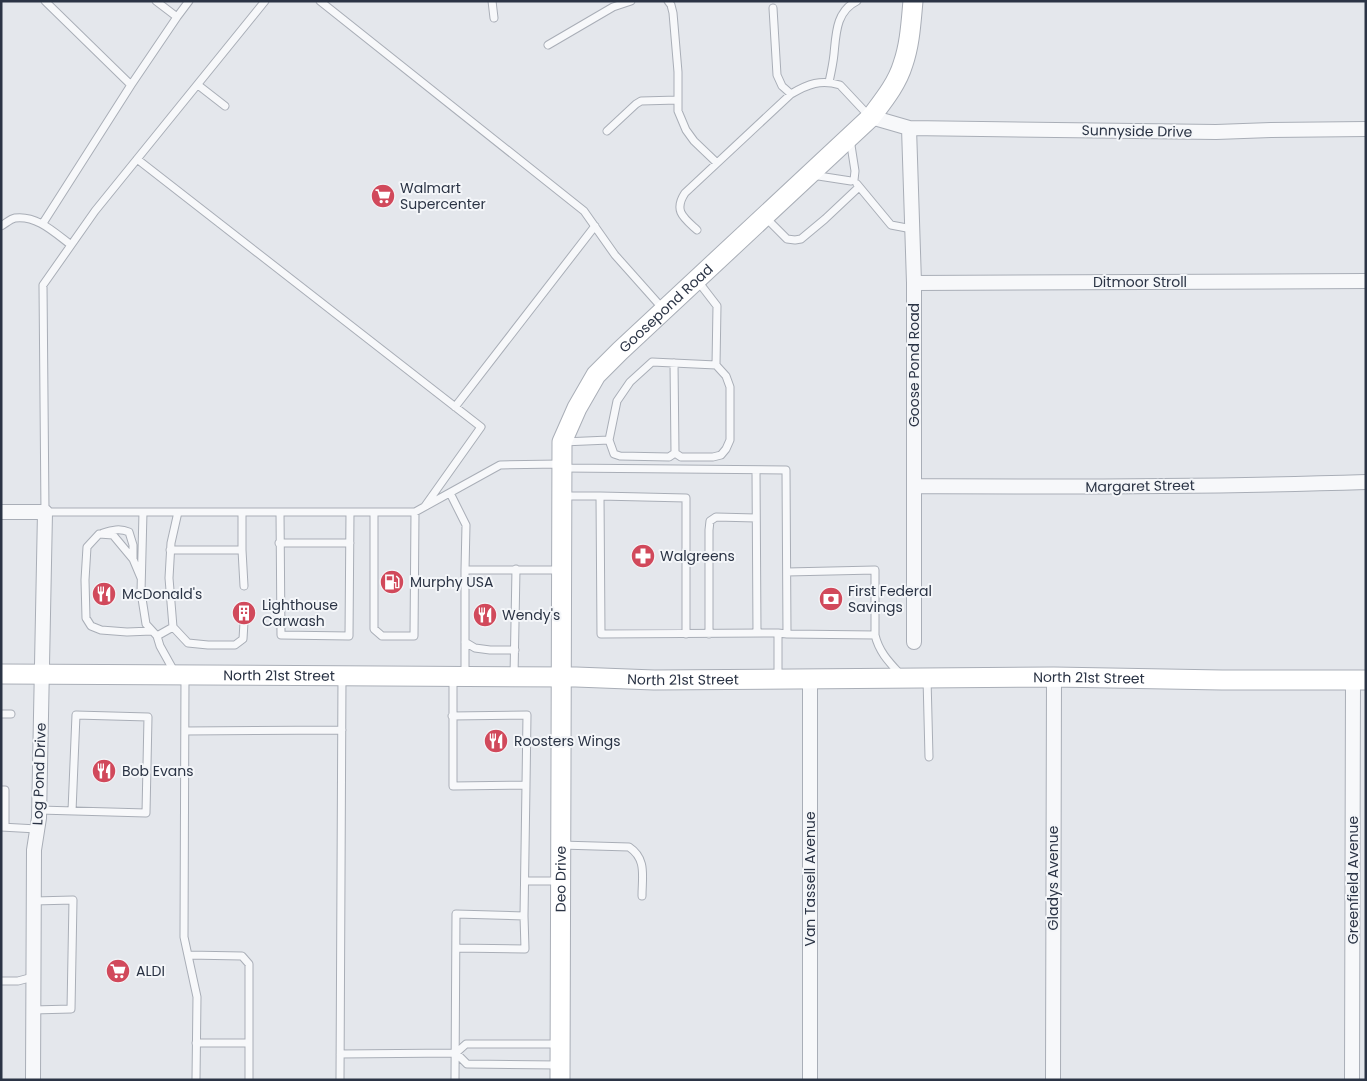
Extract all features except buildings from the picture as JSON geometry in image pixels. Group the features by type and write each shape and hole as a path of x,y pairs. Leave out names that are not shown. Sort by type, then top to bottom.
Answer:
{"main road":[{"name":"Goosepond Road","path":"561,677 562,442 577,408 596,375 871,117 891,90 903,64 909,36 912,1"},
{"name":"North 21st Street","path":"1,674 514,676 654,680 1054,677 1359,680"},
{"name":"Deo Drive","path":"560,1072 561,677"}],"street":[{"path":"871,117 909,128"},
{"name":"Sunnyside Drive","path":"909,128 1206,132 1366,129"},
{"name":"Goose Pond Road","path":"909,128 914,283 914,642"},
{"name":"Ditmoor Stroll","path":"914,283 1366,281"},
{"name":"Margaret Street","path":"914,486 1071,487 1366,482"},
{"path":"1,512 45,512"},
{"name":"Log Pond Drive","path":"33,1080 34,850 39,810 45,512"},
{"name":"Gladys Avenue","path":"1054,677 1054,1080"},
{"name":"Van Tassell Avenue","path":"810,678 810,1080"},
{"name":"Greenfield Avenue","path":"1352,1080 1359,680"}],"lane":[{"path":"45,1 131,85"},
{"path":"156,1 177,17"},
{"path":"43,223 131,85 189,1"},
{"path":"264,1 94,212 43,285 45,512 414,512 500,465 786,470 787,634"},
{"path":"320,1 584,211 615,255 664,311"},
{"path":"492,1 494,18"},
{"path":"548,45 612,4 632,1"},
{"path":"668,1 673,13 678,72 678,112 686,130 694,141 717,163"},
{"path":"829,82 834,58 837,26 847,8 857,1"},
{"path":"773,8 777,75 782,86 791,94"},
{"path":"697,230 680,213 680,202 685,193 791,94 804,86 812,84 829,82 840,85 871,117"},
{"path":"198,85 225,106"},
{"path":"607,131 641,101 678,100"},
{"path":"850,137 855,171 854,180 892,224 912,229"},
{"path":"137,159 481,427 424,507"},
{"path":"809,174 847,181 854,180"},
{"path":"764,217 787,239 801,239 859,187"},
{"path":"1,226 14,218 30,219 43,223 71,245"},
{"path":"455,407 595,226"},
{"path":"675,453 681,457 713,457 721,455 730,440 730,387 726,376 716,365 717,306 696,280"},
{"path":"675,453 669,457 620,456 614,454 609,440 617,401 630,382 652,362 716,365"},
{"path":"674,363 675,453"},
{"path":"562,442 609,440"},
{"path":"756,470 757,634"},
{"path":"450,493 466,525 465,642 452,716 453,786 526,785"},
{"path":"562,496 686,498 686,634"},
{"path":"600,496 601,634 778,633 875,635"},
{"path":"143,512 141,592 146,624 155,633 160,646 181,676 184,731 184,937 197,996 196,1080"},
{"path":"178,512 170,550 168,578 174,627 188,643 235,645 243,640 244,622"},
{"path":"242,512 244,586"},
{"path":"280,512 281,635 349,636 350,512"},
{"path":"374,512 374,629 382,636 414,636 414,512"},
{"path":"710,634 710,521 716,517 756,518"},
{"path":"133,559 133,545 129,532 124,530 119,529 98,534 87,547 85,580 86,618 91,626 101,630 155,633 174,627"},
{"path":"101,533 113,535 133,559 141,578"},
{"path":"279,543 350,544"},
{"path":"170,550 242,550"},
{"path":"514,676 516,569"},
{"path":"465,570 562,570"},
{"path":"787,572 875,570 875,635 877,645 884,658 904,678"},
{"path":"778,633 778,678"},
{"path":"465,642 475,648 514,650"},
{"path":"340,1080 342,676"},
{"path":"927,678 929,757"},
{"path":"1,714 11,714"},
{"path":"452,716 527,715 525,949 456,948"},
{"path":"39,810 72,811 146,813 148,717 76,716 72,811"},
{"path":"184,731 342,730"},
{"path":"1,790 5,790 3,827 37,829"},
{"path":"561,845 630,847 638,853 643,864 642,896"},
{"path":"525,881 561,881"},
{"path":"33,1010 71,1009 73,900 34,901"},
{"path":"455,1080 456,914 524,916"},
{"path":"188,955 242,956 249,964 249,1080"},
{"path":"1,981 18,981 33,977"},
{"path":"196,1043 249,1043"},
{"path":"340,1054 456,1053 466,1044 560,1044"},
{"path":"456,1053 467,1064 560,1072"}],"place":[{"name":"Walmart Supercenter","path":"383,196"},
{"name":"Walgreens","path":"643,556"},
{"name":"Murphy USA","path":"392,582"},
{"name":"McDonald's","path":"104,594"},
{"name":"First Federal Savings","path":"831,599"},
{"name":"Lighthouse Carwash","path":"244,613"},
{"name":"Wendy's","path":"485,615"},
{"name":"Roosters Wings","path":"496,741"},
{"name":"Bob Evans","path":"104,771"},
{"name":"ALDI","path":"118,971"}]}
